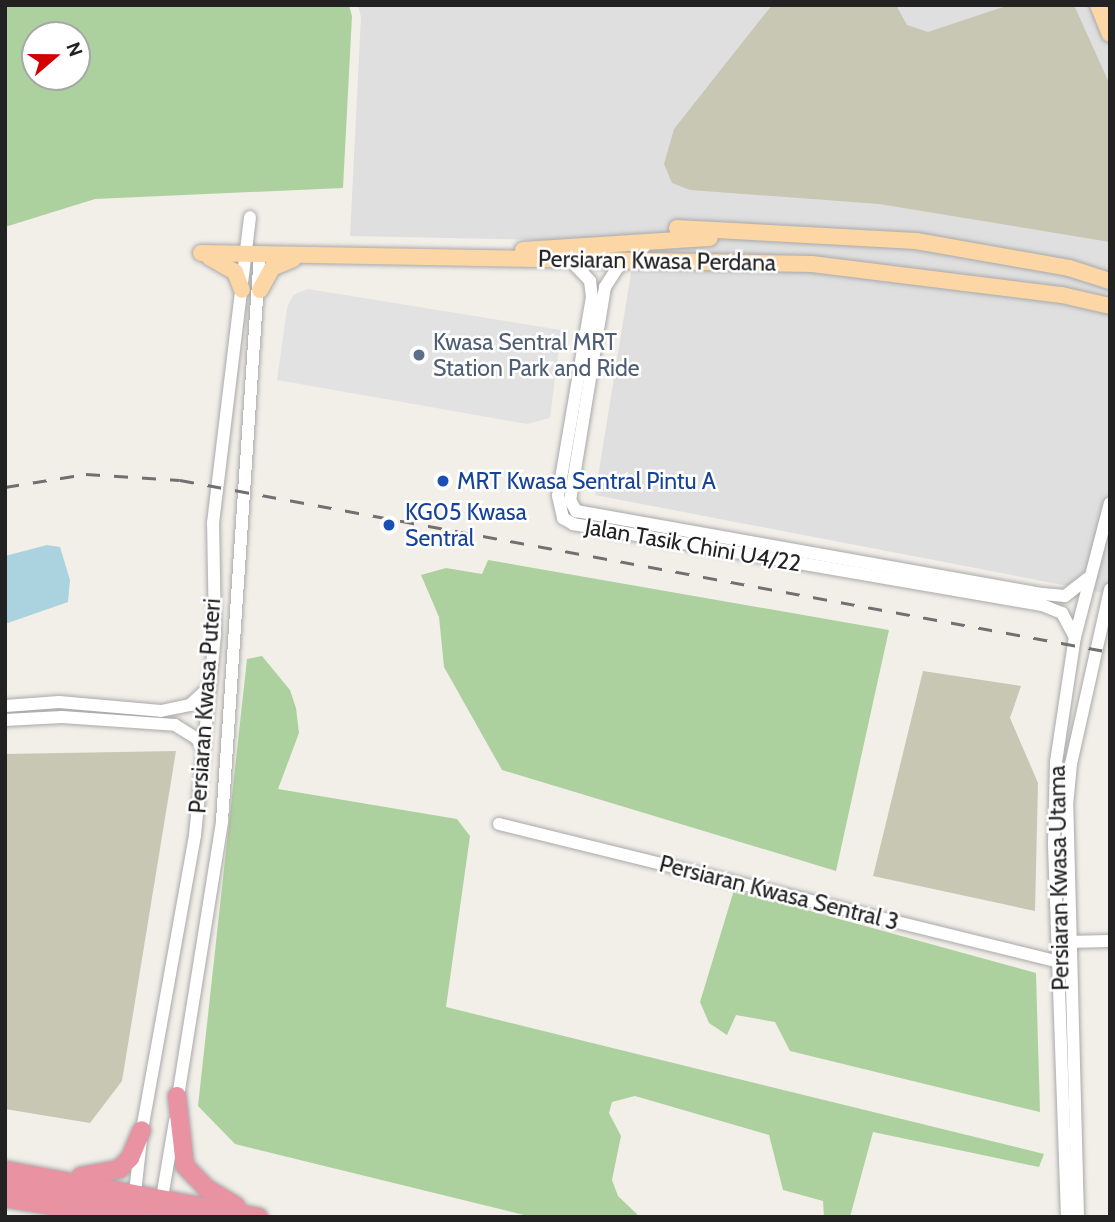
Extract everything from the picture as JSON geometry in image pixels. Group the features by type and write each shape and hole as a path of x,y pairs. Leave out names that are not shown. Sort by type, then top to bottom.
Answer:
{"highway":[{"path":"177,1096 185,1166 217,1196 261,1217"},
{"path":"60,1178 119,1169 130,1158 142,1130"},
{"path":"5,1170 60,1178 141,1209"},
{"path":"5,1183 193,1217"},
{"path":"5,1198 56,1207 141,1209 261,1217"},
{"path":"56,1207 75,1217"}],"main road":[{"path":"1098,5 1110,34"},
{"name":"Persiaran Kwasa Perdana","path":"677,228 916,241 1069,268 1110,281"},
{"path":"455,257 755,231"},
{"name":"Persiaran Kwasa Perdana","path":"242,290 235,272 201,253 569,260 632,258 877,269 1062,295 1110,306"},
{"path":"260,290 272,268 286,260 323,255"},
{"path":"1069,268 1110,272"}],"street":[{"name":"Persiaran Kwasa Puteri","path":"141,1209 177,1096 222,821 260,290 250,217"},
{"name":"Persiaran Kwasa Puteri","path":"141,1209 142,1130 195,835 215,634 213,523 242,290 253,254"},
{"name":"Jalan Tasik Chini U4/22","path":"632,258 618,267 605,288 570,500 576,511 1042,594 1065,596 1088,579"},
{"name":"Jalan Tasik Chini U4/22","path":"569,260 590,281 593,297 558,496 563,519 1042,605 1062,613 1075,637"},
{"name":"Persiaran Kwasa Utama","path":"1067,1217 1058,943 1056,762 1075,637 1110,503"},
{"path":"563,519 576,511"},
{"name":"Persiaran Kwasa Utama","path":"1078,1217 1068,792 1110,589"},
{"path":"1099,641 1110,631"},
{"path":"5,706 59,702 161,711 199,700 211,685"},
{"path":"5,720 62,717 175,725 197,739 204,750"},
{"name":"Persiaran Kwasa Sentral 3","path":"499,824 1059,962"},
{"path":"1058,943 1110,940"}],"shaded area":[{"path":"358,5 1110,5 1110,594 595,495 636,242 350,236 361,17"},
{"path":"772,5 896,5 907,25 928,32 1009,5 1074,5 1110,85 1110,242 879,204 690,190 672,183 664,164 674,129"},
{"name":"Kwasa Sentral MRT Station Park and Ride","path":"308,289 561,330 550,418 527,424 277,380 287,308 293,295"},
{"path":"923,671 1021,686 1010,718 1038,783 1035,911 873,876"},
{"path":"176,751 122,1081 90,1123 5,1109 5,754"}],"green space":[{"path":"5,5 349,5 352,16 343,188 95,199 5,227"},
{"path":"488,560 889,630 836,871 502,770 444,667 439,617 421,575 446,568 482,574"},
{"path":"262,656 290,690 296,708 299,733 278,789 457,819 470,836 446,1007 1044,1154 1039,1167 873,1132 850,1217 824,1217 823,1201 783,1190 769,1135 635,1096 612,1102 609,1113 621,1136 612,1180 618,1196 640,1217 532,1217 235,1144 198,1106 247,659"},
{"path":"734,890 1036,973 1040,1112 790,1051 775,1022 736,1015 727,1035 709,1023 700,1002"}],"water":[{"path":"47,545 60,547 70,580 68,602 5,624 5,556"}],"railway":[{"path":"5,487 86,474 180,480 1110,652"}],"place":[{"name":"Kwasa Sentral MRT Station Park and Ride","path":"419,355"},
{"name":"MRT Kwasa Sentral Pintu A","path":"443,481"},
{"name":"KG05 Kwasa Sentral","path":"389,525"}]}
